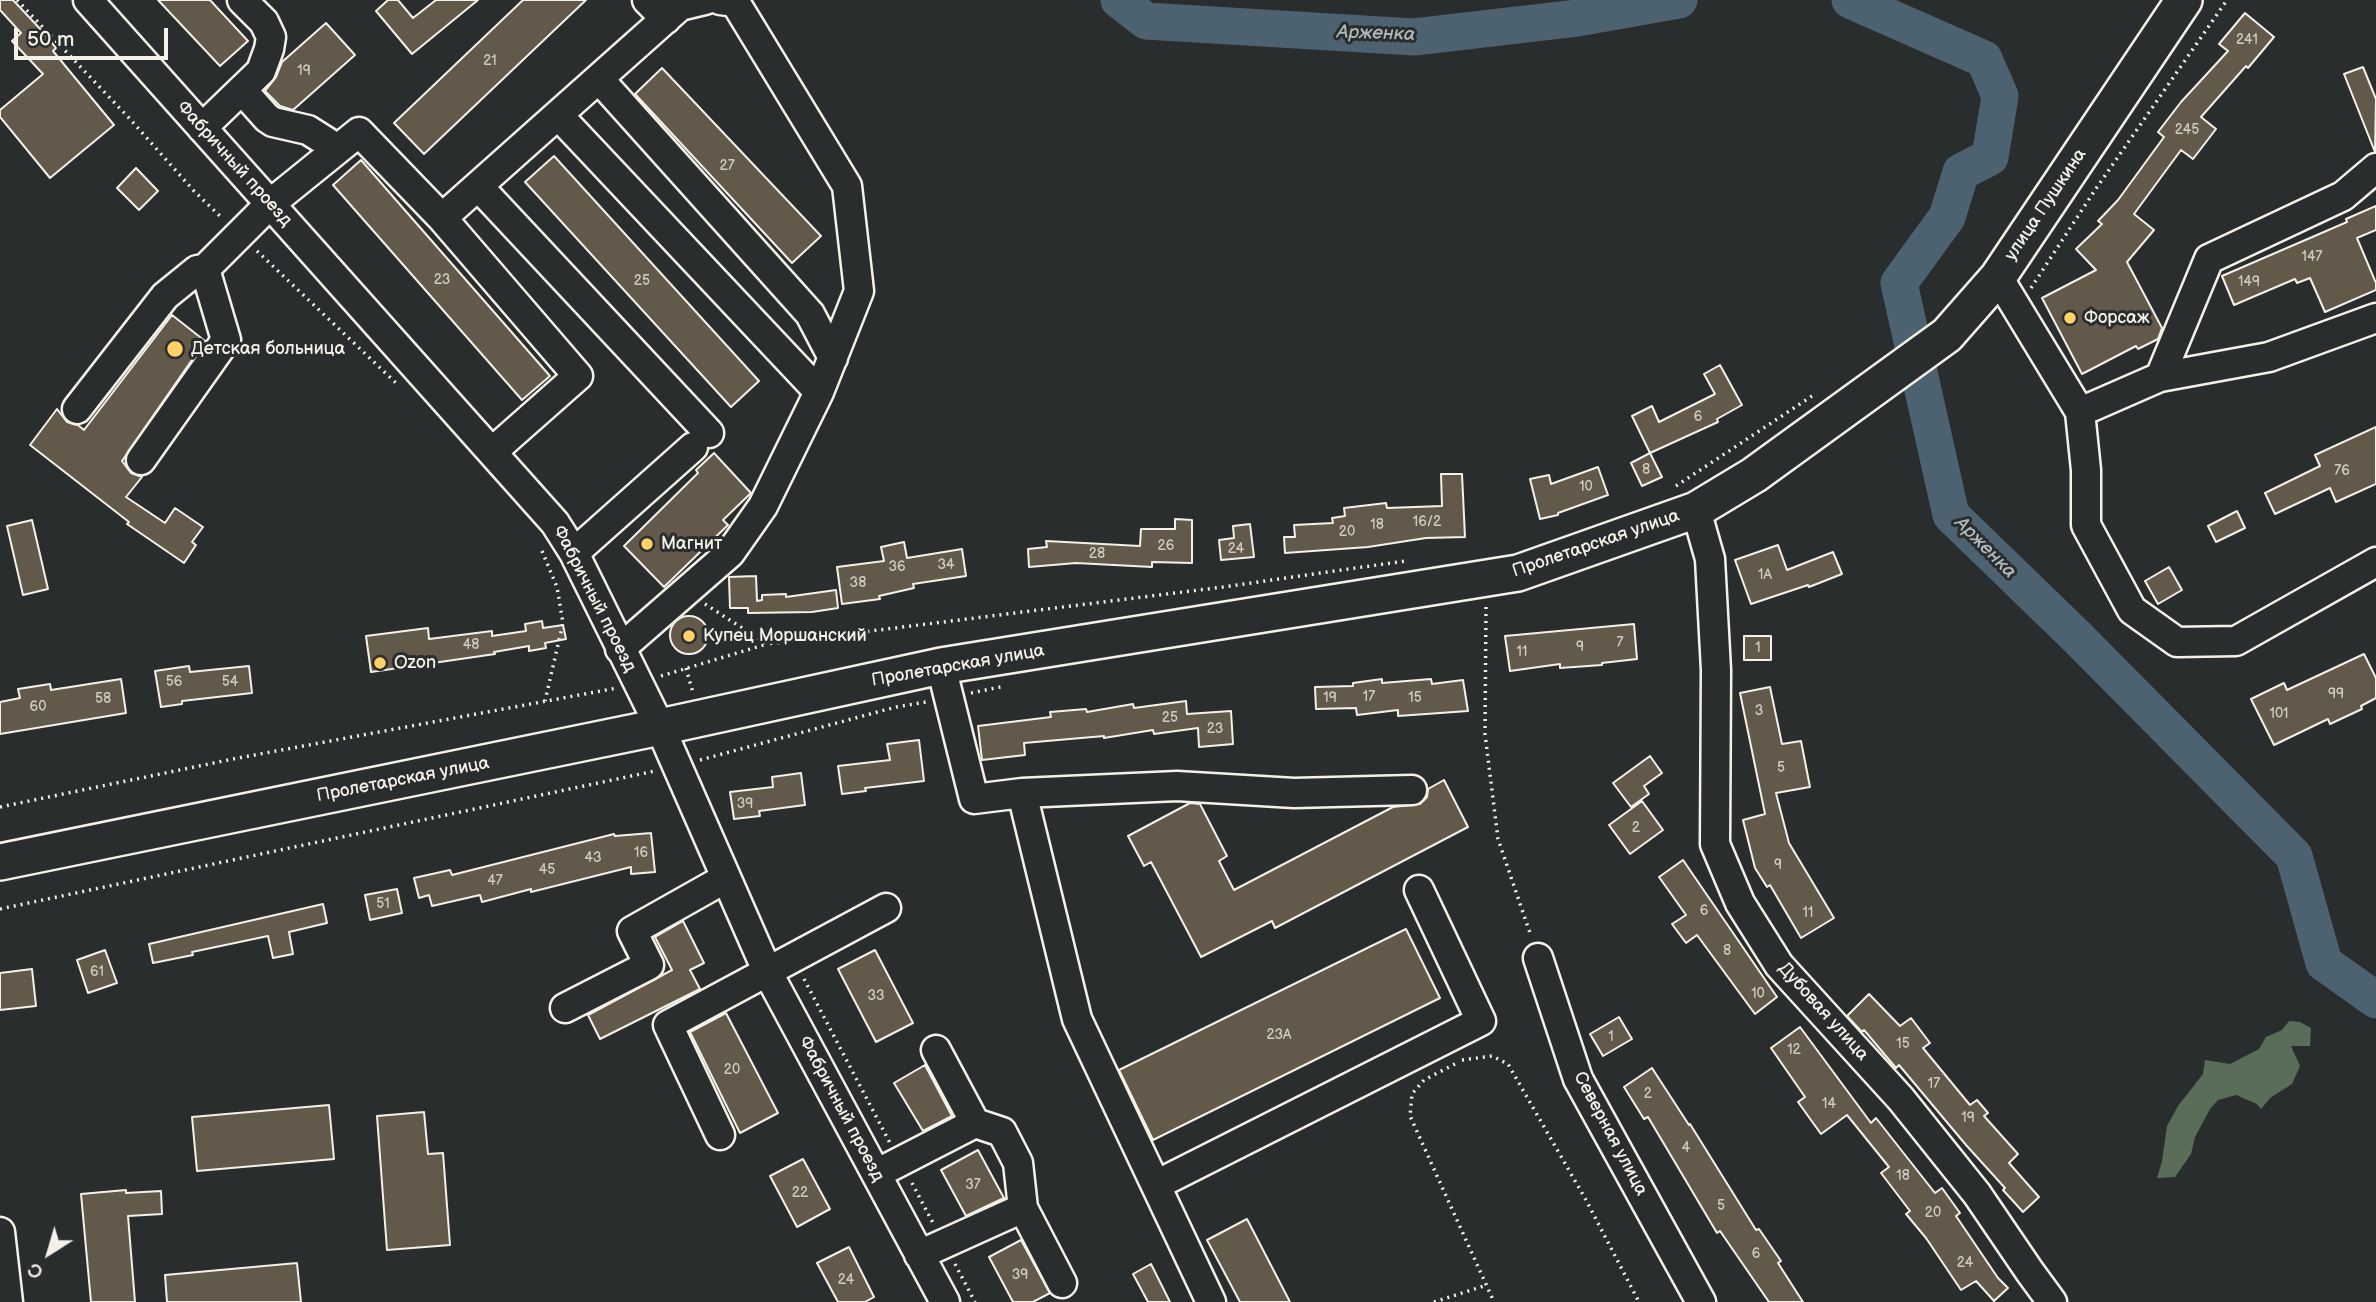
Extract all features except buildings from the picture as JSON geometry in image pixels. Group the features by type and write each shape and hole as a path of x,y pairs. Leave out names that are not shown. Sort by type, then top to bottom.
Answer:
{"main road":[{"name":"улица Пушкина","path":"1878,384 1947,335 1998,277 2184,0"},
{"name":"Пролетарская улица","path":"0,862 660,727 945,682 1518,573 1682,501 1754,475 1878,384"}],"street":[{"name":"Фабричный проезд","path":"88,0 555,523 574,553 660,727 768,973 888,1168 932,1249 945,1302"},
{"path":"202,128 261,71 269,49 271,37 264,22 242,0"},
{"path":"442,218 599,79 656,10 705,0"},
{"path":"620,649 730,553 763,506 819,392 859,291 847,186 735,2 720,0"},
{"path":"599,79 810,314 833,358"},
{"path":"242,90 273,122 308,130 334,150"},
{"path":"559,116 819,392"},
{"path":"77,410 165,296 197,270 205,269 270,204 359,132 442,218 578,376 492,452"},
{"path":"2160,377 2209,260 2343,196 2376,168"},
{"path":"478,186 701,440 574,553"},
{"path":"141,460 226,340 205,269"},
{"path":"1998,277 2080,412 2086,470 2086,525 2132,610 2178,642 2236,641 2376,562"},
{"path":"2080,412 2160,377 2269,357 2376,318"},
{"name":"Дубовая улица","path":"1682,501 1710,559 1716,670 1715,844 1740,903 1779,965 1901,1098 1977,1194 2042,1299"},
{"path":"945,682 974,799 1022,793 1177,786 1294,793 1412,790"},
{"path":"1022,793 1077,1019 1211,1302"},
{"path":"565,1008 649,965 632,931 726,878"},
{"path":"1156,1185 1481,1021 1419,890"},
{"path":"720,1135 668,1025 886,908"},
{"name":"Северная улица","path":"1538,958 1578,1079 1701,1302"},
{"path":"936,1050 975,1123 1002,1132 1018,1163 1023,1208 1062,1283"},
{"path":"888,1168 975,1123"},
{"path":"932,1249 1023,1208"},
{"path":"0,1232 8,1302"}],"path":[{"path":"17,0 194,191 398,386"},
{"path":"1682,501 1814,395"},
{"path":"538,542 557,587 563,623 545,701"},
{"path":"0,807 233,759 638,684 767,644 1223,587 1414,560"},
{"path":"686,591 767,644"},
{"path":"1494,603 1486,604 1485,734 1498,839 1538,958"},
{"path":"0,909 677,766 896,707 945,682 1015,684"},
{"path":"793,959 888,1168 932,1249 975,1302"},
{"path":"1494,1302 1410,1116 1412,1094 1424,1080 1463,1059 1492,1056 1508,1065 1586,1200 1639,1302"},
{"path":"1434,1302 1487,1285"}],"green space":[{"path":"2289,1021 2300,1022 2311,1028 2310,1046 2291,1046 2300,1066 2292,1084 2270,1098 2261,1109 2257,1104 2236,1095 2218,1100 2195,1137 2191,1154 2175,1177 2157,1178 2167,1126 2178,1106 2203,1074 2205,1060 2230,1064 2259,1049 2266,1037 2282,1030"}],"waterway":[{"name":"Арженка","path":"1119,0 1146,21 1414,37 1577,18 1679,0"},
{"name":"Арженка","path":"1850,0 1984,59 2000,96 1990,157 1961,172 1947,217 1899,283 1951,515 2077,637 2294,856 2324,963 2376,1000"}],"place":[{"name":"Форсаж","path":"2070,318"},
{"name":"Детская больница","path":"175,349"},
{"name":"Магнит","path":"647,544"},
{"name":"Купец Моршанский","path":"689,636"},
{"name":"Ozon","path":"380,663"}]}
